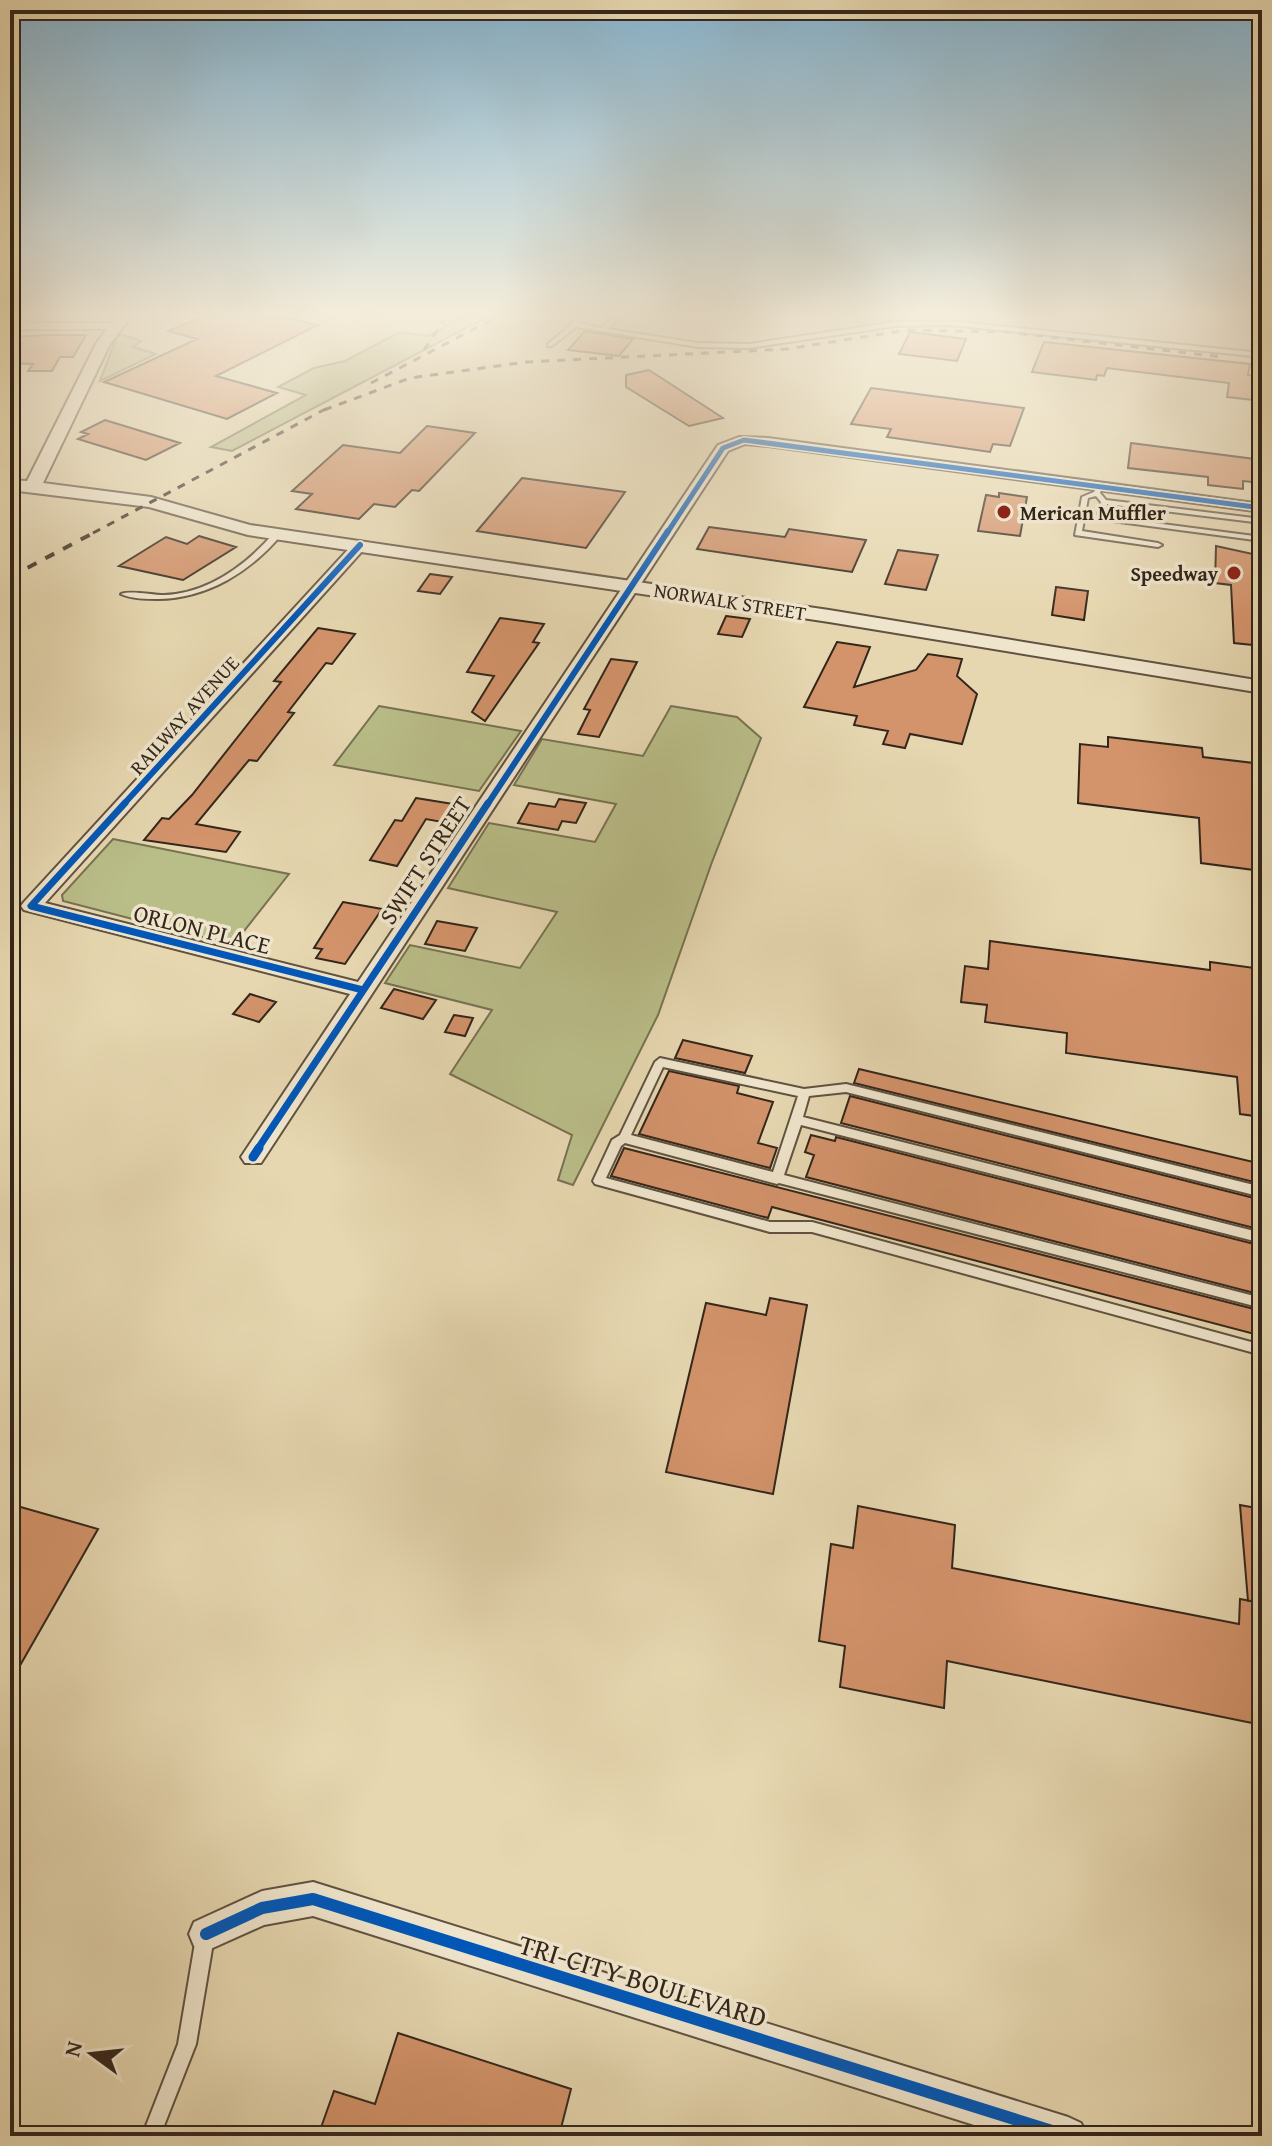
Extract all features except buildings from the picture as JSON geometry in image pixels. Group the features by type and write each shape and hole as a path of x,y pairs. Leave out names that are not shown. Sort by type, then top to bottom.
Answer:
{"street":[{"path":"33,486 68,418"},
{"name":"SWIFT STREET","path":"253,1157 629,585 723,448 744,440 1100,494 1262,508"},
{"name":"NORWALK STREET","path":"10,485 151,502 212,522 278,534 629,585 1262,687"},
{"name":"RAILWAY AVENUE","path":"31,906 360,545"},
{"name":"ORLON PLACE","path":"31,906 363,990"},
{"name":"TRI-CITY BOULEVARD","path":"206,1934 262,1908 313,1899 1068,2136"}],"lane":[{"path":"1100,494 1102,514 1114,520 1262,539"},
{"path":"1158,545 1078,533 1085,497 1100,494 1262,521"},
{"path":"1111,538 1114,520"},
{"path":"125,594 159,599 212,587 259,555 278,534"},
{"path":"1262,1192 846,1088 804,1093 660,1062 624,1138 616,1143 599,1181 770,1227 812,1227 1262,1350"},
{"path":"777,1179 804,1093"},
{"path":"797,1120 1262,1238"},
{"path":"624,1138 1262,1303"},
{"path":"151,2136 187,2044 206,1934"}],"green space":[{"path":"264,418 294,418 232,451 211,447"},
{"path":"379,706 521,731 479,791 334,765"},
{"path":"671,706 737,717 761,738 712,862 658,1015 573,1185 558,1180 572,1135 450,1074 492,1010 385,983 410,945 520,968 557,912 448,888 489,823 595,842 616,804 514,785 542,739 643,756"},
{"path":"113,839 289,874 233,945 63,901 62,895"}],"railway":[{"path":"93,533 308,418"},
{"path":"10,577 97,531"}],"cycle path":[{"path":"253,1157 723,448 744,440 768,442 1262,508"},
{"path":"360,545 31,906 363,990"},
{"path":"206,1934 262,1908 313,1899 1068,2136"}],"place":[{"name":"Merican Muffler","path":"1004,512"},
{"name":"Speedway","path":"1234,573"}]}
